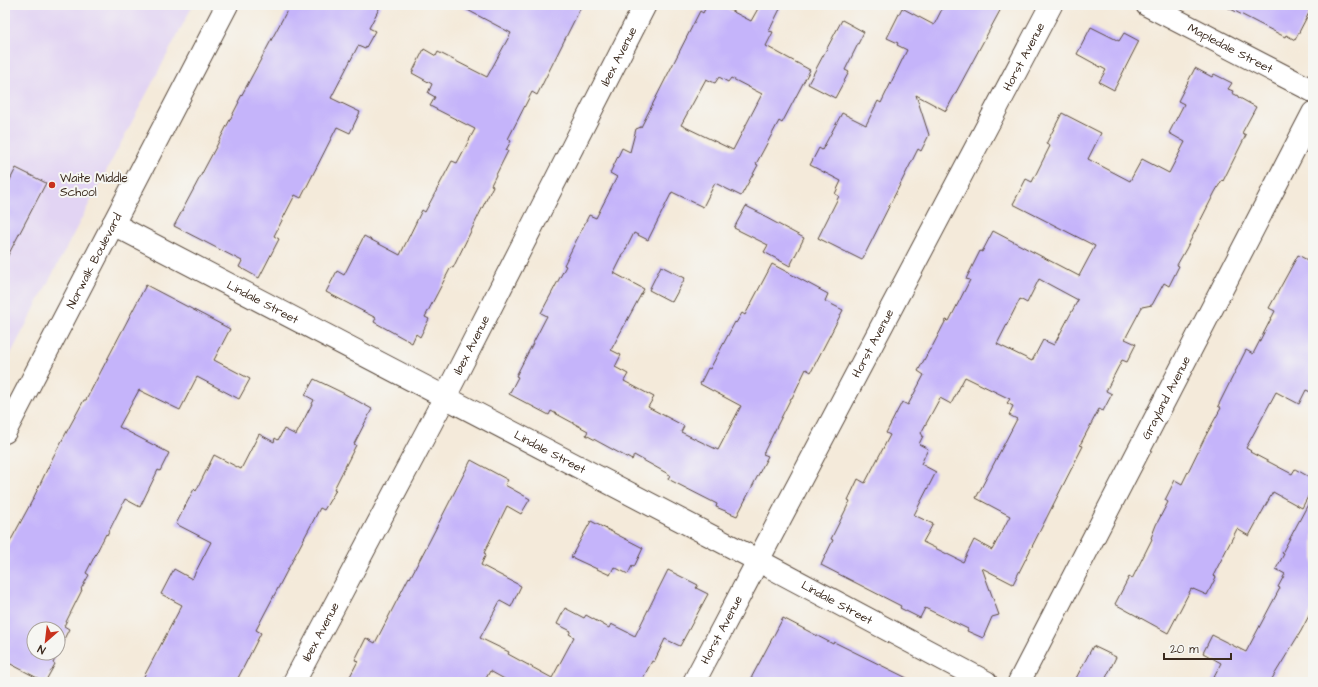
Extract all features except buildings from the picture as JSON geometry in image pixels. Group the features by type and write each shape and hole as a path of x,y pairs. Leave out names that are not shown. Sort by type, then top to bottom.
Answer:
{"street":[{"name":"Norwalk Boulevard","path":"7,422 113,224 227,5"},
{"name":"Ibex Avenue","path":"294,682 445,397 645,5"},
{"name":"Horst Avenue","path":"694,682 1051,5"},
{"name":"Mapledale Street","path":"1147,5 1313,91"},
{"name":"Grayland Avenue","path":"1019,682 1313,113"},
{"name":"Lindale Street","path":"113,224 759,561 986,682"}],"shaded area":[{"name":"Waite Middle School","path":"5,5 193,5 5,365"}],"place":[{"name":"Waite Middle School","path":"52,185"}]}
